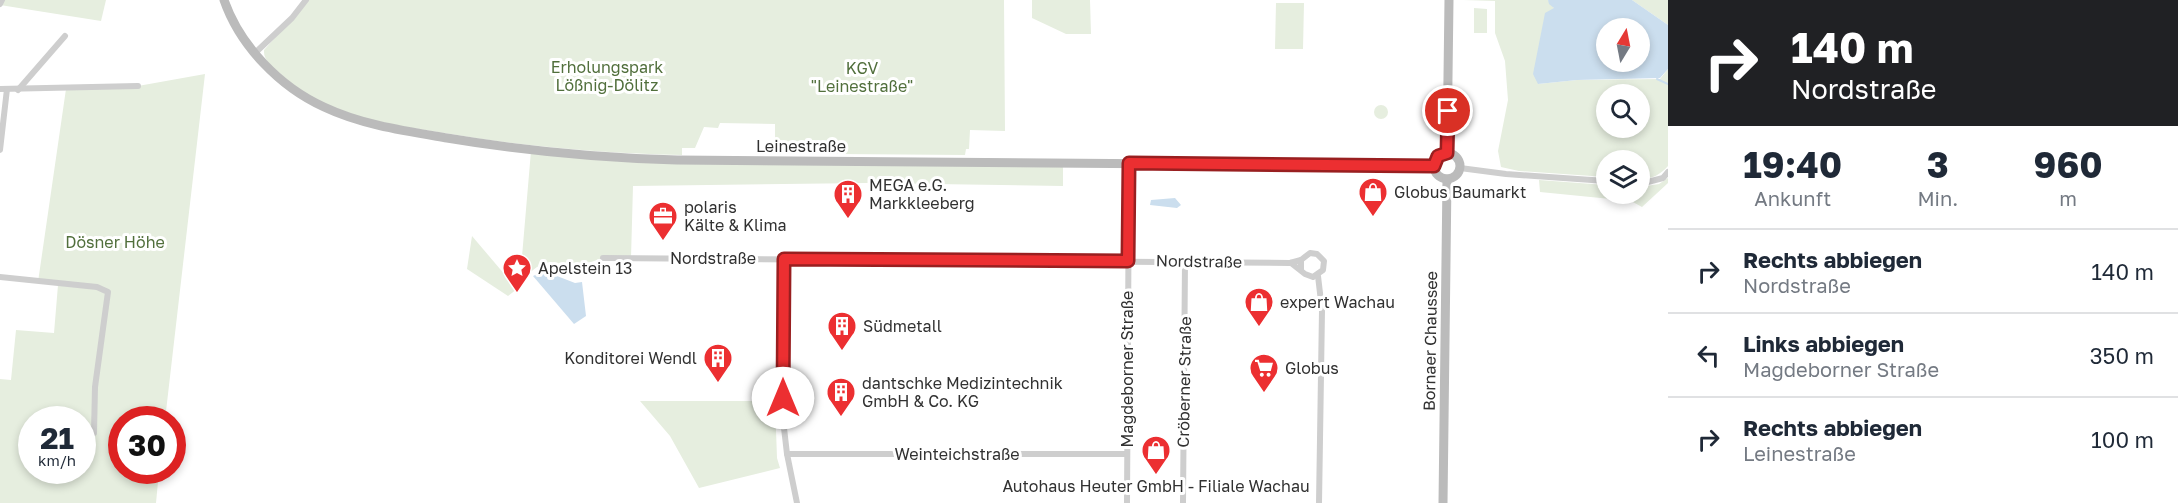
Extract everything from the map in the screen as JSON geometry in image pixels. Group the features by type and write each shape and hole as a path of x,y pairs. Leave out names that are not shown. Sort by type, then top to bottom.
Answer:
{"main road":[{"name":"Leinestraße","path":"224,0 255,53 292,88 339,114 387,127 550,153 677,160 1434,166"},
{"path":"1447,153 1449,0"},
{"path":"1447,153 1456,156 1460,168 1455,177 1447,179 1438,176 1434,166 1438,156 1447,153"},
{"name":"Bornaer Chaussee","path":"1443,503 1447,179"}],"street":[{"path":"255,53 292,18 306,0"},
{"path":"18,90 65,36"},
{"path":"0,150 4,89 138,86"},
{"name":"Magdeborner Straße","path":"1127,503 1129,163"},
{"path":"1460,168 1506,174 1596,180"},
{"path":"1650,181 1663,178 1668,172"},
{"name":"Nordstraße","path":"603,258 1291,262 1301,260 1310,253 1320,256 1324,267 1318,276 1322,310 1319,503"},
{"path":"784,259 783,398 787,454 797,503"},
{"path":"1301,260 1301,269"},
{"name":"Cröberner Straße","path":"1183,503 1185,261"},
{"path":"1291,262 1308,276 1318,276"},
{"path":"0,278 97,287 108,292 95,387 95,406"},
{"name":"Weinteichstraße","path":"787,454 1127,454"}],"green space":[{"path":"2,0 106,0 101,21 0,5"},
{"path":"309,0 1004,0 1005,131 970,130 969,149 966,149 965,155 837,154 835,150 775,150 775,124 720,123 718,128 704,127 695,148 682,148 682,155 537,146 406,127 361,117 319,101 300,89 267,61 264,50"},
{"path":"1032,0 1090,0 1091,34 1066,34 1032,18"},
{"path":"1463,0 1548,0 1554,8 1538,84 1577,80 1660,79 1668,69 1668,166 1659,174 1650,177 1650,150 1596,150 1596,176 1519,171 1501,167 1498,151 1508,100 1505,61 1495,33 1495,1"},
{"path":"1632,0 1668,0 1668,25"},
{"path":"1276,3 1304,3 1303,49 1275,49"},
{"path":"1474,8 1487,9 1487,33 1474,33"},
{"name":"Dösner Höhe","path":"205,74 167,406 108,406 108,484 158,484 156,503 0,503 0,379 11,380 16,330 54,333 58,285 38,282 66,89 138,86"},
{"path":"1378,105 1384,105 1388,112 1384,119 1378,119 1374,115 1374,109"},
{"path":"531,151 569,156 1063,163 1063,186 867,183 633,186 631,258 603,258 573,268 537,267 520,280"},
{"path":"1668,178 1668,183 1650,200 1650,185 1659,184"},
{"path":"1539,180 1596,184 1596,198 1540,192"},
{"path":"472,236 517,289 508,296 467,269"},
{"path":"640,401 775,401 777,458 780,468 699,488 670,436"}],"water":[{"path":"1548,0 1632,0 1668,25 1668,69 1660,78 1577,80 1538,84 1533,74 1545,13 1554,8"},
{"path":"1175,198 1181,205 1177,208 1150,205 1151,200"},
{"path":"544,271 575,283 582,282 586,316 574,324 533,276"}],"waterway":[{"path":"1657,79 1668,84"}],"place":[{"name":"Globus Baumarkt","path":"1373,218"},
{"name":"MEGA e.G. Markkleeberg","path":"848,220"},
{"name":"polaris Kälte & Klima","path":"663,242"},
{"name":"Apelstein 13","path":"517,294"},
{"name":"expert Wachau","path":"1259,328"},
{"name":"Südmetall","path":"842,352"},
{"name":"Konditorei Wendl","path":"718,384"},
{"name":"Globus","path":"1264,394"},
{"name":"dantschke Medizintechnik GmbH & Co. KG","path":"841,418"},
{"name":"Autohaus Heuter GmbH - Filiale Wachau","path":"1156,476"}],"route":[{"path":"783,398 784,259 1128,261 1129,163 1434,166 1438,156 1447,153 1448,111"}],"park label":[{"name":"Erholungspark Lößnig-Dölitz","path":"607,76"},
{"name":"KGV \"Leinestraße\"","path":"862,77"}]}
